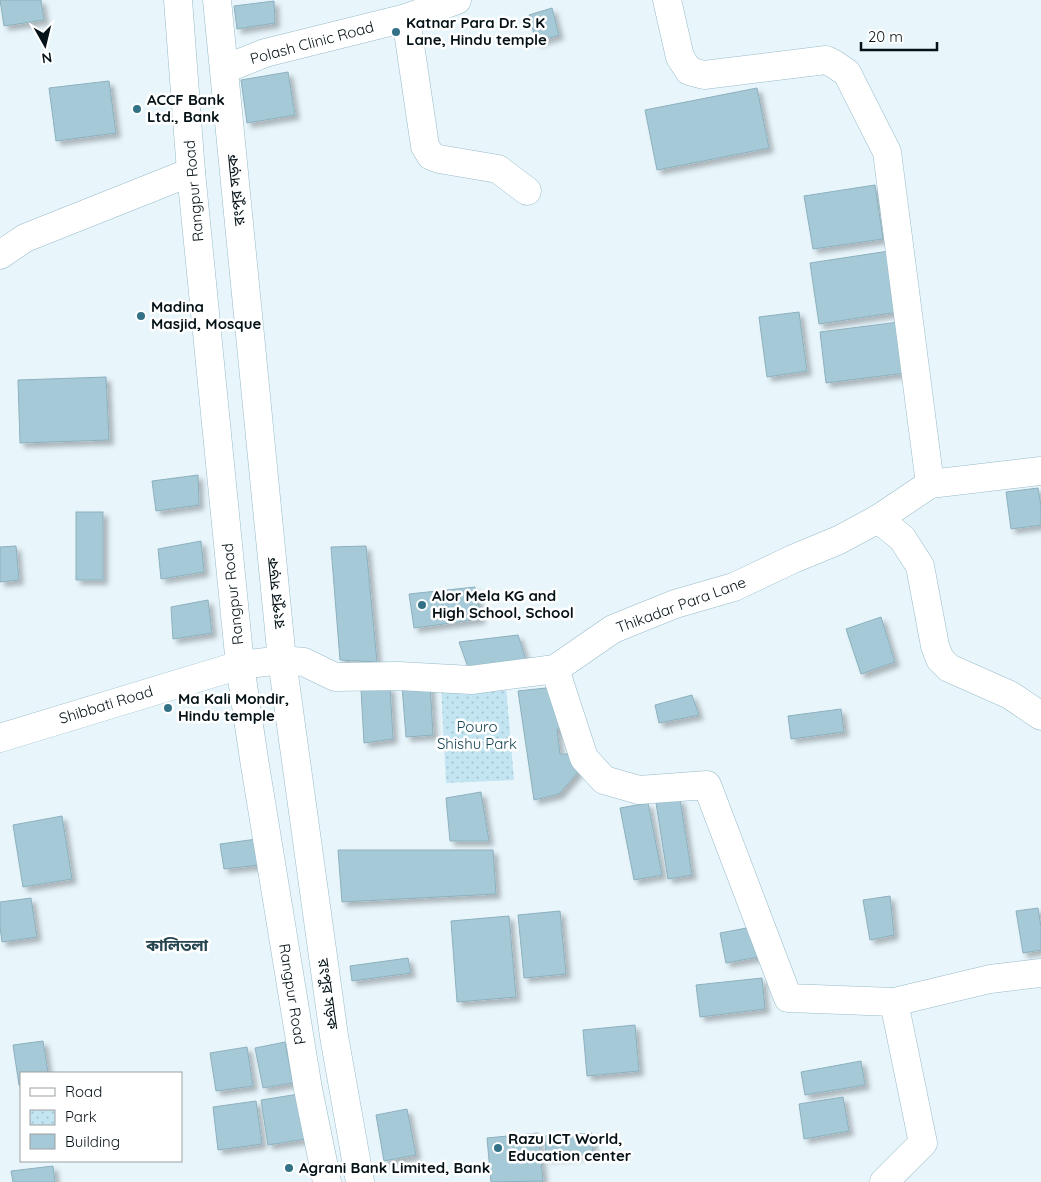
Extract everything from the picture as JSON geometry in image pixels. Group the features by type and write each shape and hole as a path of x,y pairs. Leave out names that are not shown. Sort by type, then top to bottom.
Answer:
{"main road":[{"name":"Rangpur Road","path":"178,0 191,172 240,665 308,1089 327,1182"},
{"name":"রংপুর সড়ক","path":"217,0 282,660 334,1036 360,1182"},
{"name":"Polash Clinic Road","path":"225,68 265,53 406,18 457,0"},
{"path":"667,0 680,57 689,71 704,76 826,60 847,73 887,152 930,484"},
{"path":"406,18 425,146 431,156 498,169 527,191"},
{"path":"0,255 25,238 191,172"},
{"name":"Thikadar Para Lane","path":"282,660 304,662 335,677 399,676 471,680 556,669 613,629 675,604 734,587 839,540 878,519 930,484 1041,471"},
{"path":"878,519 902,538 920,566 935,646 940,659 949,668 1010,695 1041,716"},
{"name":"Shibbati Road","path":"0,738 240,665 282,660"},
{"path":"556,669 584,758 604,780 639,790 707,785 788,998 894,1002 990,980 1041,973"},
{"path":"884,1182 924,1143 894,1002"}],"green space":[{"name":"Pouro Shishu Park","path":"506,686 514,780 446,783 441,687"}],"building":[{"path":"0,0 41,0 44,20 4,26"},
{"path":"274,1 275,23 237,29 234,6"},
{"path":"552,8 559,35 536,42 529,15"},
{"path":"288,72 295,115 247,123 241,80"},
{"path":"109,81 116,133 56,141 49,88"},
{"path":"757,88 769,148 657,170 645,110"},
{"path":"875,185 883,239 813,249 804,196"},
{"path":"889,251 898,312 819,324 810,263"},
{"path":"799,312 807,371 767,377 759,317"},
{"path":"899,322 905,373 826,383 820,332"},
{"path":"106,377 109,440 20,443 18,380"},
{"path":"198,475 199,505 156,511 152,481"},
{"path":"1038,488 1041,506 1041,525 1011,529 1006,492"},
{"path":"76,512 103,512 103,580 76,580"},
{"path":"201,541 204,572 161,579 158,549"},
{"path":"16,546 19,580 0,582 0,547"},
{"path":"366,546 377,662 340,660 331,547"},
{"path":"475,587 481,619 414,628 409,594"},
{"path":"208,600 212,633 173,639 171,607"},
{"path":"881,617 895,662 861,674 846,629"},
{"path":"518,635 526,660 469,670 459,642"},
{"path":"430,684 433,735 406,737 402,686"},
{"path":"390,687 393,739 364,743 361,689"},
{"path":"546,688 562,707 565,728 557,729 560,754 575,754 578,772 559,794 534,800 518,691"},
{"path":"692,695 699,715 659,723 655,705"},
{"path":"841,709 844,732 791,739 788,716"},
{"path":"481,792 489,841 450,841 446,798"},
{"path":"680,799 692,875 668,879 656,803"},
{"path":"648,803 662,875 634,880 620,808"},
{"path":"62,816 72,879 23,887 13,825"},
{"path":"257,839 260,865 224,869 220,844"},
{"path":"338,850 493,850 496,894 342,902"},
{"path":"890,896 894,935 870,940 863,900"},
{"path":"31,898 37,937 2,942 0,902"},
{"path":"1038,908 1041,927 1041,950 1023,953 1016,911"},
{"path":"560,911 566,974 524,978 518,915"},
{"path":"509,916 516,997 457,1002 451,921"},
{"path":"752,927 758,957 726,963 720,933"},
{"path":"408,958 411,973 352,981 350,966"},
{"path":"762,978 765,1009 700,1017 696,985"},
{"path":"635,1025 639,1071 587,1076 583,1030"},
{"path":"43,1041 48,1072 20,1072 19,1085 13,1045"},
{"path":"285,1042 293,1083 263,1088 255,1048"},
{"path":"247,1047 253,1086 216,1091 210,1053"},
{"path":"861,1061 865,1085 805,1095 801,1072"},
{"path":"299,1094 306,1139 268,1145 261,1100"},
{"path":"843,1097 849,1131 804,1139 799,1104"},
{"path":"256,1101 262,1144 218,1150 213,1107"},
{"path":"407,1109 416,1155 384,1161 376,1115"},
{"path":"538,1133 543,1181 491,1182 487,1138"},
{"path":"592,1133 593,1154 546,1158 545,1136"},
{"path":"53,1166 55,1182 13,1182 11,1171"}],"place":[{"name":"Katnar Para Dr. S K Lane, Hindu temple","path":"396,32"},
{"name":"ACCF Bank Ltd., Bank","path":"137,109"},
{"name":"Madina Masjid, Mosque","path":"141,316"},
{"name":"Alor Mela KG and High School, School","path":"422,605"},
{"name":"Ma Kali Mondir, Hindu temple","path":"168,708"},
{"name":"Razu ICT World, Education center","path":"498,1148"},
{"name":"Agrani Bank Limited, Bank","path":"289,1168"}],"district":[{"name":"কালিতলা","path":"177,945"}]}
